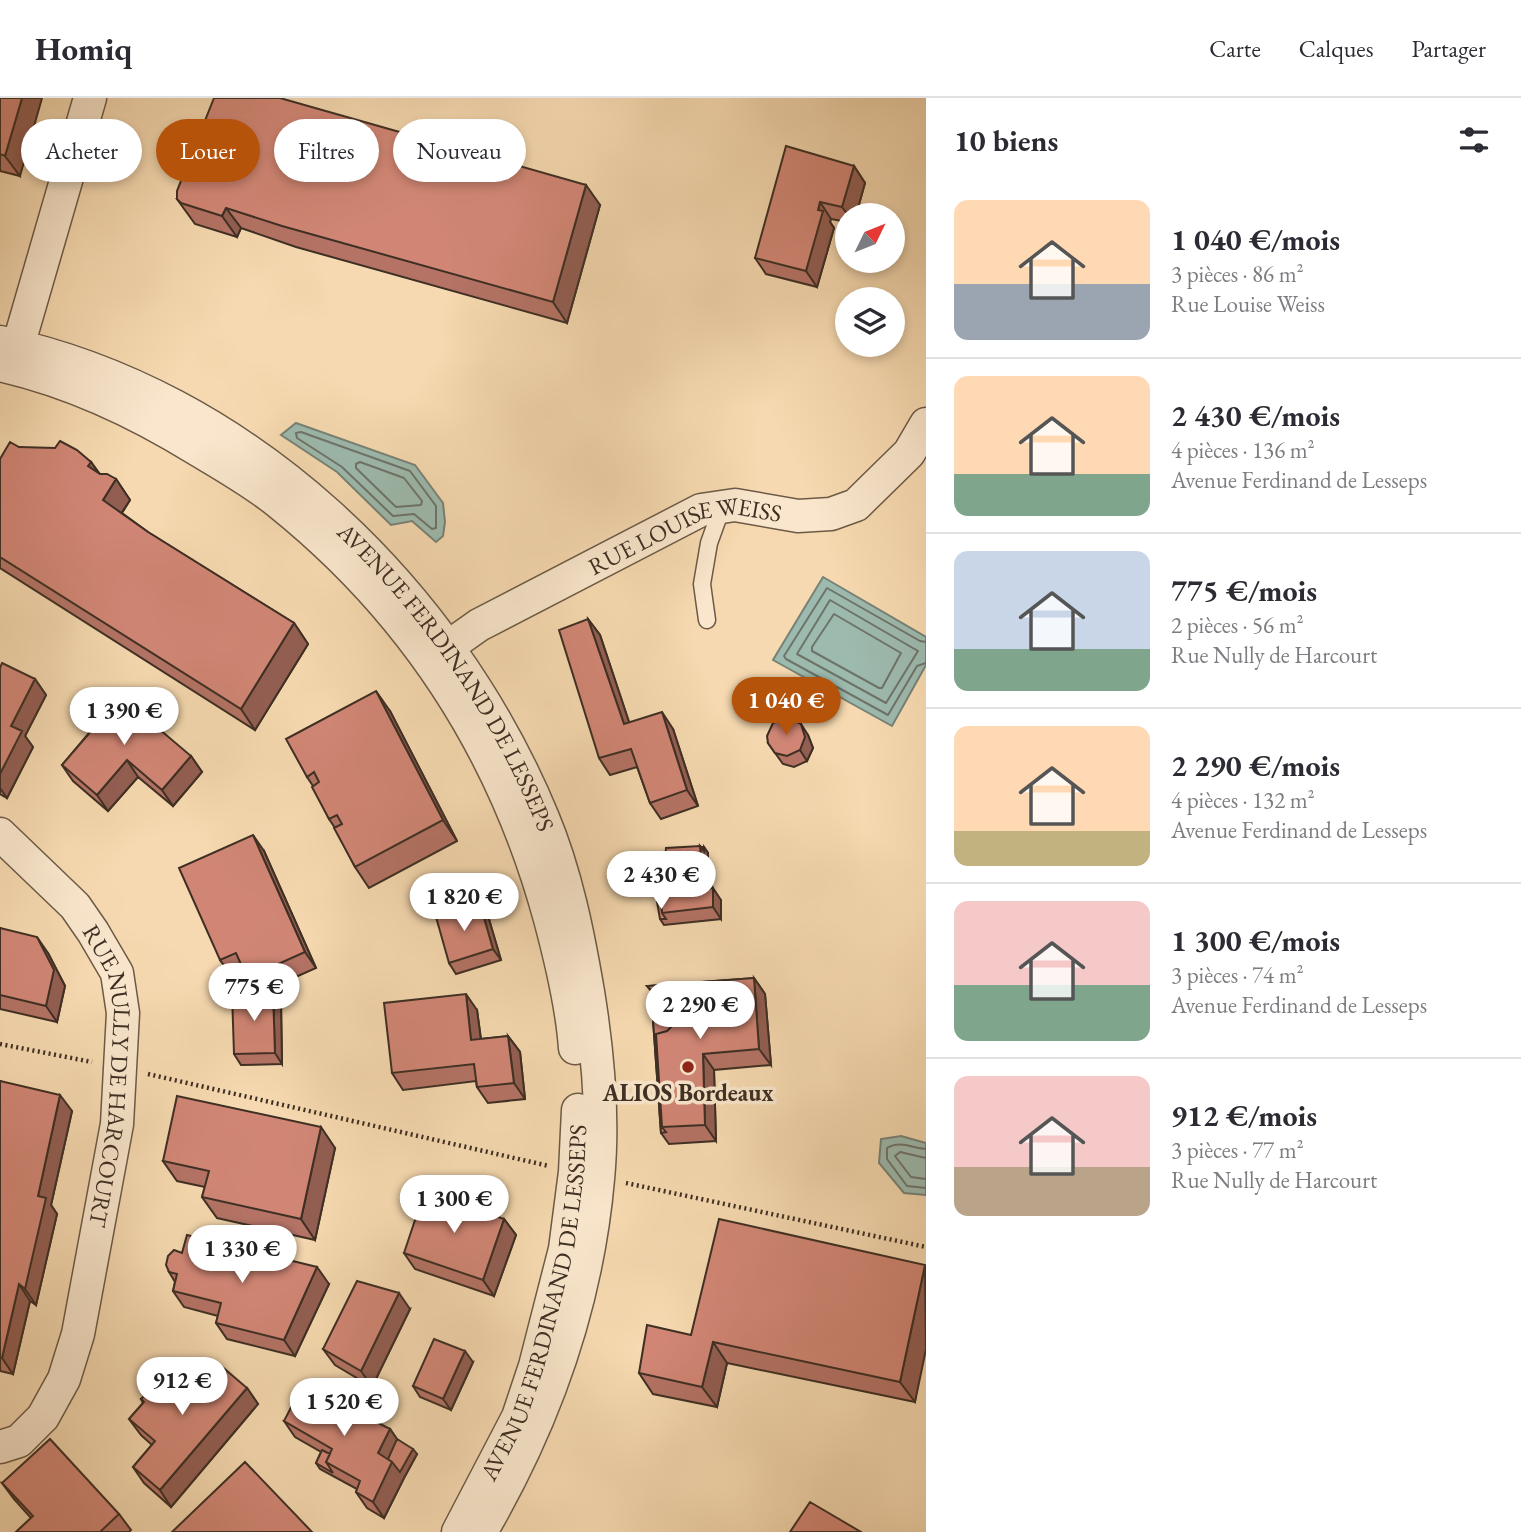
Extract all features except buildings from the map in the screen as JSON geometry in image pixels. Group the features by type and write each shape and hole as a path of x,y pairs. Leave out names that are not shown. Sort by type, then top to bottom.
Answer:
{"street":[{"path":"8,355 90,98"},
{"name":"AVENUE FERDINAND DE LESSEPS","path":"8,355 104,374 184,412 289,480 394,579 439,653 503,734 544,819 566,886 581,948 596,1044 599,1098 587,1175 583,1270 545,1369 529,1441 507,1488 481,1532"},
{"name":"RUE LOUISE WEISS","path":"439,653 479,625 701,510 735,505 798,516 831,514 856,505 909,453 926,424"},
{"name":"RUE NULLY DE HARCOURT","path":"0,834 75,906 117,973 123,1013 117,1124 78,1334 64,1379 43,1417 19,1441 0,1447"},
{"name":"AVENUE FERDINAND DE LESSEPS","path":"458,1532 545,1369"}],"lane":[{"path":"707,620 702,584 709,542 722,507"}],"path":[{"path":"0,1044 120,1068 587,1175 926,1247"}],"water":[{"path":"296,423 415,465 443,503 443,536 436,542 412,521 391,525 337,472 281,435"},
{"path":"823,577 926,637 926,665 892,726 773,660"},
{"path":"901,1136 926,1143 926,1195 904,1193 879,1163 881,1139"}],"place":[{"name":"ALIOS Bordeaux","path":"688,1067"}]}
